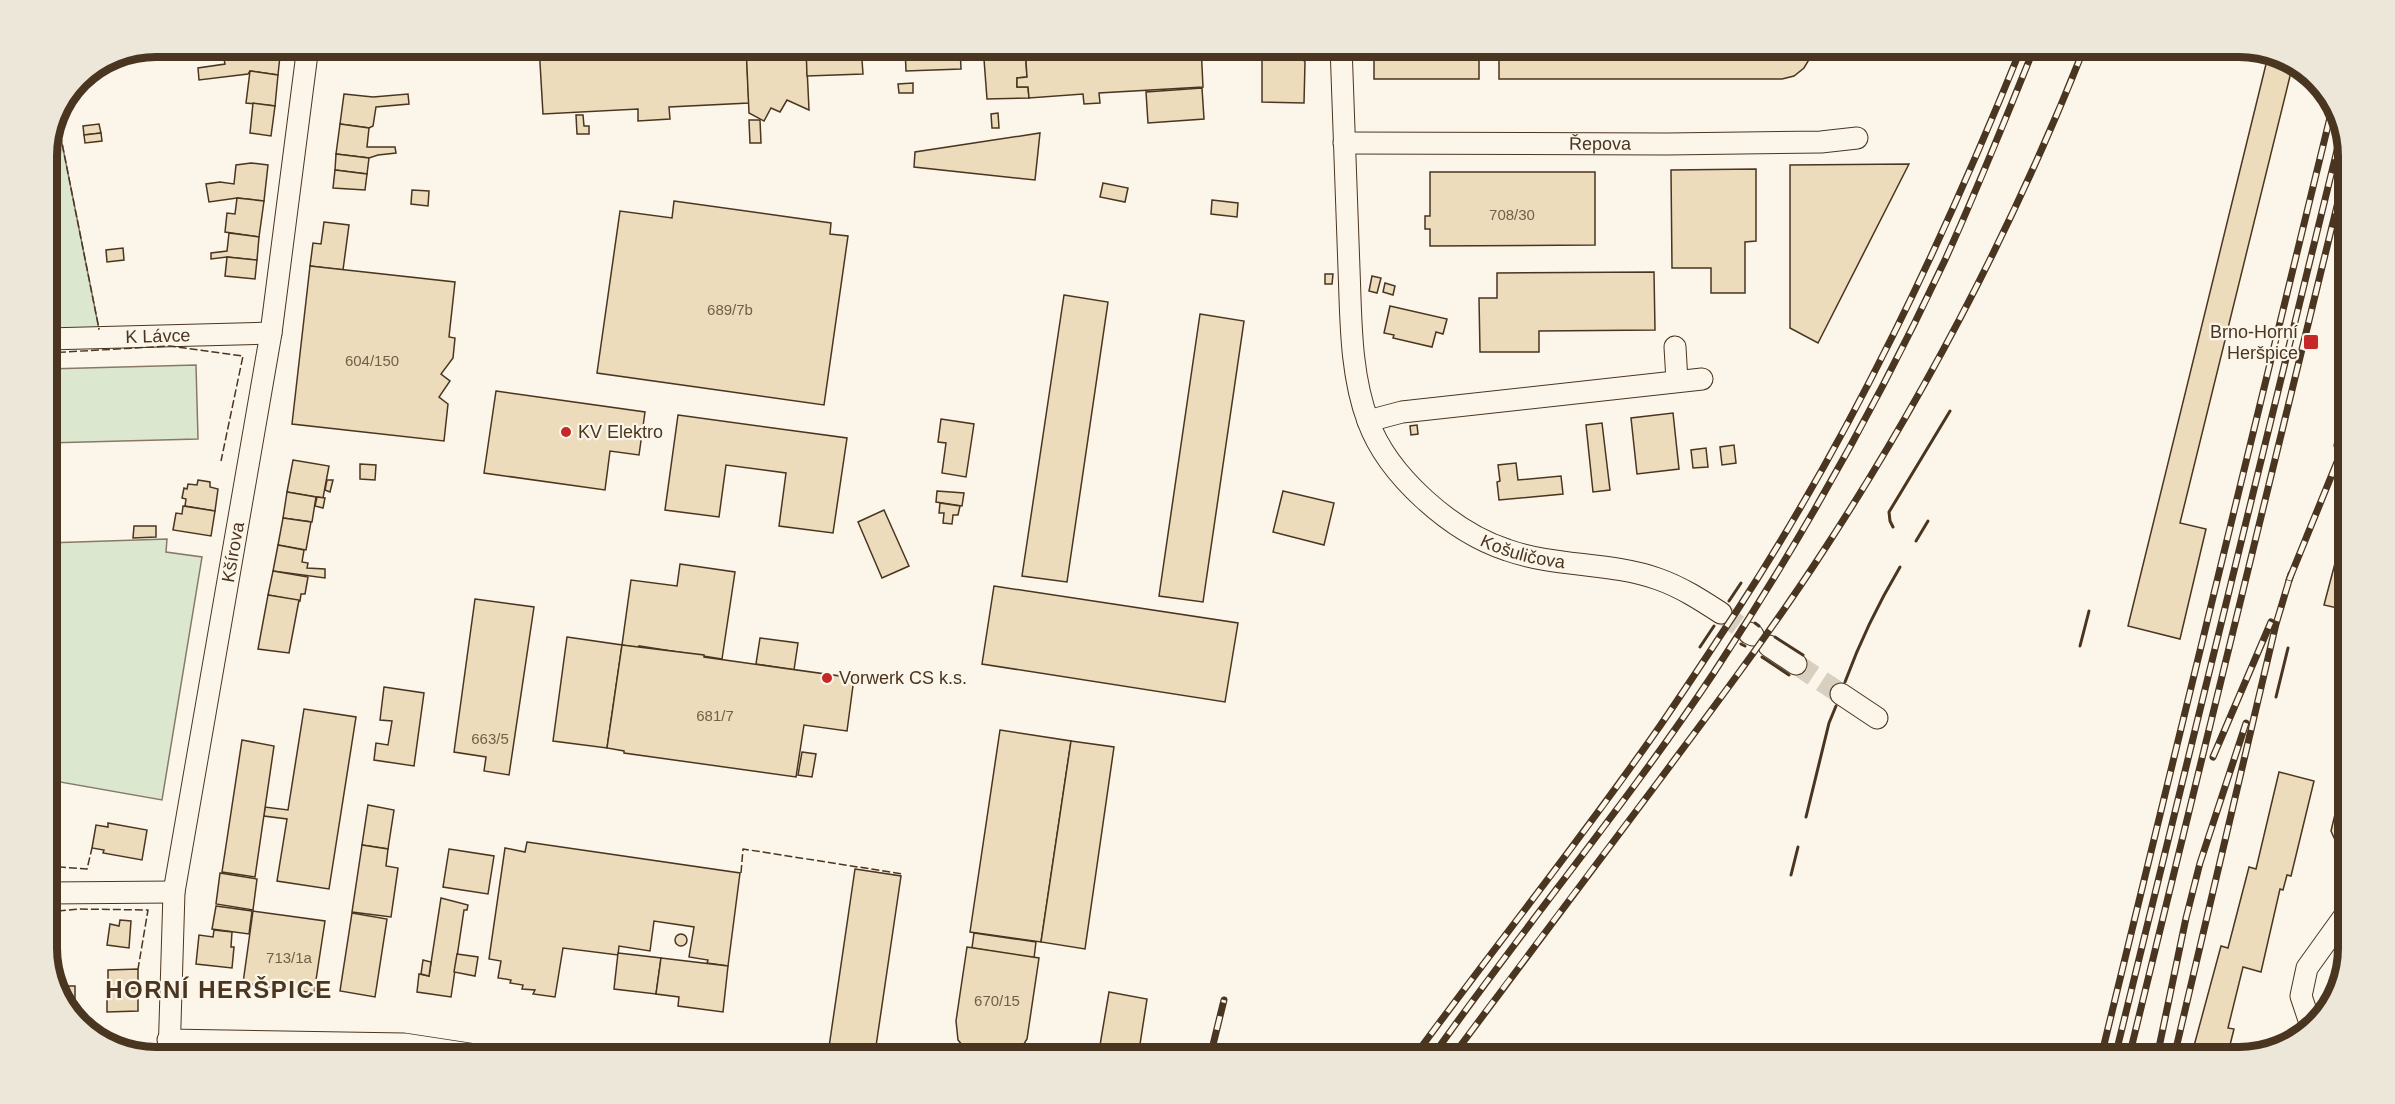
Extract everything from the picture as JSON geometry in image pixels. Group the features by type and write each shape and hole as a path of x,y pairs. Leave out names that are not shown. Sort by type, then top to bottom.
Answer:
{"street":[{"name":"Kšírova","path":"169,1047 174,892 271,333 307,57"},
{"name":"Košuličova","path":"1341,57 1351,323 1355,364 1368,421 1380,448 1401,475 1431,504 1483,541 1508,551 1540,558 1657,578 1694,595 1721,614"},
{"name":"Řepova","path":"1344,143 1667,144 1821,142 1857,138"},
{"name":"K Lávce","path":"57,339 271,333"},
{"path":"1675,347 1677,381"},
{"path":"1368,421 1402,412 1702,379"},
{"path":"1757,638 1796,664"},
{"path":"1841,694 1877,718"},
{"path":"57,893 174,892"},
{"path":"2308,1018 2301,996 2307,968 2338,926"},
{"path":"263,1047 404,1044 422,1047"}],"green space":[{"path":"60,132 99,329 57,331 57,150"},
{"path":"196,365 198,439 57,443 57,369"},
{"path":"167,539 166,552 202,557 162,800 57,781 57,543"}],"building":[{"path":"280,57 278,75 250,71 248,74 199,80 198,68 225,64 224,59"},
{"path":"540,57 747,57 749,103 669,107 670,119 638,121 638,109 543,114"},
{"path":"746,57 807,57 809,110 787,100 780,112 771,108 764,121 749,113"},
{"path":"806,57 862,57 863,74 807,76"},
{"path":"905,57 960,57 961,69 906,71"},
{"path":"984,57 1026,57 1027,77 1017,78 1017,87 1028,87 1029,98 987,99"},
{"path":"1026,57 1202,57 1203,87 1099,93 1100,103 1084,104 1083,94 1029,98 1028,87 1017,87 1017,78 1027,77"},
{"path":"1262,57 1302,57 1305,62 1304,103 1262,102"},
{"path":"1374,57 1479,57 1479,79 1374,79"},
{"path":"1499,57 1810,57 1804,68 1794,76 1782,79 1499,79"},
{"path":"2267,62 2291,72 2180,523 2206,529 2180,639 2128,626"},
{"path":"250,71 278,75 275,106 246,103"},
{"path":"913,83 913,93 899,93 898,84"},
{"path":"1202,88 1204,119 1148,123 1146,92"},
{"path":"344,94 373,97 408,94 409,104 376,107 373,126 369,128 340,124"},
{"path":"253,103 275,106 271,136 250,133"},
{"path":"998,113 999,128 992,128 991,114"},
{"path":"576,115 583,115 584,126 589,126 589,134 577,134"},
{"path":"749,120 760,120 761,143 750,143"},
{"path":"99,124 101,133 84,135 83,126"},
{"path":"340,124 369,128 367,147 395,147 396,153 369,158 336,154"},
{"path":"101,133 102,141 85,143 84,135"},
{"path":"1040,133 1035,180 914,167 915,152"},
{"path":"336,154 369,158 367,174 335,170"},
{"path":"251,163 268,165 264,201 237,198 209,202 206,184 220,182 234,184 236,165"},
{"path":"1909,164 1818,343 1790,328 1790,165"},
{"path":"1756,169 1756,241 1745,242 1745,293 1711,293 1711,268 1672,268 1671,170"},
{"path":"335,170 367,174 365,190 333,188"},
{"path":"1430,172 1595,172 1595,245 1430,246 1430,229 1425,229 1425,216 1430,216"},
{"path":"1103,183 1128,188 1125,202 1100,197"},
{"path":"412,190 429,191 428,206 411,204"},
{"path":"237,198 264,201 259,237 225,232 227,213 235,214"},
{"path":"1212,200 1238,203 1237,217 1211,214"},
{"path":"674,201 831,223 830,234 848,236 824,405 597,373 620,211 672,218"},
{"path":"324,222 349,225 343,270 310,266 313,243 321,244"},
{"path":"229,233 259,237 257,260 227,257 211,259 211,253 227,251"},
{"path":"123,248 124,260 107,262 106,250"},
{"path":"227,257 257,260 255,279 225,276"},
{"path":"310,266 455,282 449,337 455,338 453,358 441,374 450,381 439,397 448,404 444,441 292,424"},
{"path":"1654,272 1655,330 1539,331 1539,352 1480,352 1479,298 1497,298 1497,273"},
{"path":"1325,274 1333,274 1332,284 1325,284"},
{"path":"1372,276 1381,278 1377,293 1369,291"},
{"path":"1385,283 1395,286 1393,295 1383,292"},
{"path":"1064,295 1108,302 1067,582 1022,576"},
{"path":"1390,306 1447,319 1443,334 1436,332 1432,347 1393,338 1394,335 1384,333"},
{"path":"1200,314 1244,321 1203,602 1159,596"},
{"name":"KV Elektro","path":"496,391 645,412 639,455 610,451 605,490 484,473"},
{"path":"1673,413 1679,469 1637,474 1631,418"},
{"path":"678,415 847,438 833,533 779,526 786,473 726,465 719,517 665,510"},
{"path":"941,419 974,424 966,477 942,473 946,443 938,442"},
{"path":"1602,423 1610,490 1593,492 1586,425"},
{"path":"1417,425 1418,434 1411,435 1410,426"},
{"path":"1734,445 1736,463 1722,465 1720,447"},
{"path":"1706,448 1708,467 1693,468 1691,450"},
{"path":"293,460 329,466 323,498 287,492"},
{"path":"1516,463 1518,480 1561,476 1563,494 1499,500 1498,465"},
{"path":"360,464 376,465 375,480 360,479"},
{"path":"198,480 210,482 210,487 218,489 215,511 185,506 186,499 182,498 184,488 187,489 188,484 197,485"},
{"path":"327,480 333,480 330,492 325,490"},
{"path":"937,491 964,493 962,506 936,502"},
{"path":"1283,491 1334,503 1324,545 1273,532"},
{"path":"287,492 316,497 312,522 283,518"},
{"path":"317,497 325,498 323,508 315,506"},
{"path":"940,503 960,506 958,515 953,515 952,524 943,523 944,513 939,513"},
{"path":"183,506 215,511 211,536 173,530 176,513 182,514"},
{"path":"884,510 909,566 882,578 858,522"},
{"path":"283,518 311,522 306,550 278,545"},
{"path":"134,526 156,526 156,537 133,538"},
{"path":"278,545 304,550 302,562 308,563 307,568 325,569 325,578 273,571"},
{"path":"2338,552 2338,608 2324,605"},
{"path":"680,564 735,572 722,659 622,645 631,580 677,586"},
{"path":"273,571 308,577 305,594 301,594 300,601 268,595"},
{"path":"994,586 1238,623 1225,702 982,664"},
{"path":"268,595 299,600 289,653 258,649"},
{"path":"475,599 534,607 509,775 484,771 486,757 454,752"},
{"path":"567,637 622,645 607,748 553,741"},
{"path":"760,638 798,643 794,670 756,664"},
{"path":"622,645 854,678 847,731 804,725 796,777 624,753 624,751 607,748"},
{"path":"384,687 424,693 414,766 374,760 376,743 388,745 392,721 380,720"},
{"path":"304,709 356,717 329,889 277,881 287,819 264,816 265,807 288,810"},
{"path":"1000,730 1071,741 1041,942 970,932"},
{"path":"242,740 274,746 255,877 222,872"},
{"path":"1071,741 1114,747 1085,949 1041,942"},
{"path":"802,752 816,754 812,777 798,775"},
{"path":"2279,772 2314,781 2291,876 2287,875 2283,890 2280,889 2261,972 2243,967 2228,1028 2234,1029 2230,1047 2194,1047 2221,946 2228,948 2249,867 2256,869"},
{"path":"2338,802 2338,841 2335,840 2331,831"},
{"path":"368,805 394,810 388,849 362,845"},
{"path":"108,823 147,830 142,860 103,853 104,850 92,848 96,825 108,827"},
{"path":"527,842 740,873 728,966 689,957 694,927 654,921 650,951 619,946 618,955 563,948 555,997 533,994 535,990 522,989 523,985 498,978 501,961 489,959 505,848 525,852"},
{"path":"362,845 388,849 386,866 398,868 391,917 352,912"},
{"path":"449,849 494,856 488,894 443,887"},
{"path":"855,869 901,876 876,1047 829,1047"},
{"path":"220,873 257,879 253,910 216,904"},
{"path":"441,898 468,905 467,910 464,910 451,997 417,992 419,974 429,976"},
{"path":"216,906 252,911 249,934 212,929"},
{"path":"253,911 325,921 314,993 243,983"},
{"path":"352,913 387,919 375,997 340,991"},
{"path":"120,920 131,921 129,948 107,945 110,924 119,926"},
{"path":"214,930 232,932 231,947 234,947 232,968 196,964 199,935 213,937"},
{"path":"974,933 1036,942 1034,958 972,948"},
{"path":"683,934 687,940 683,946 679,946 675,938"},
{"path":"967,947 1039,958 1027,1039 1022,1047 964,1047 958,1040 956,1021"},
{"path":"618,953 661,958 656,994 614,989"},
{"path":"457,954 478,957 475,976 454,972"},
{"path":"661,958 728,966 723,1012 678,1006 679,997 656,994"},
{"path":"423,960 431,962 429,976 421,974"},
{"path":"138,969 138,988 108,989 108,970"},
{"path":"65,986 75,986 75,1001 70,998"},
{"path":"138,988 138,1011 107,1012 107,989"},
{"path":"1109,992 1147,999 1140,1047 1100,1047"}],"tunnel":[{"path":"1721,613 1749,633"},
{"path":"1796,664 1841,694"}],"railway":[{"path":"1421,1047 1662,723 1780,542 1820,474 1894,334 1928,263 2017,57"},
{"path":"1439,1047 1645,771 1713,674 1777,574 1865,419 1945,260 2031,57"},
{"path":"1459,1047 1743,667 1803,582 1860,493 1897,432 1966,306 2029,178 2080,57"},
{"path":"2103,1047 2330,117"},
{"path":"2117,1047 2338,148"},
{"path":"2131,1047 2338,202"},
{"path":"2337,445 2338,441"},
{"path":"2289,580 2338,460"},
{"path":"2176,1047 2276,624 2291,574"},
{"path":"2213,757 2271,622"},
{"path":"2159,1047 2200,863 2246,723"},
{"path":"1212,1047 1224,1000"}],"fence":[{"path":"60,132 98,329"},
{"path":"57,352 170,346 243,356 221,461"},
{"path":"57,867 87,869 92,848"},
{"path":"741,873 743,849 903,874"},
{"path":"57,911 79,909 148,910 138,969"}],"wall":[{"path":"1893,527 1889,512 1950,411"},
{"path":"1916,541 1928,521"},
{"path":"1845,682 1870,623 1900,567"},
{"path":"1729,601 1741,583"},
{"path":"2080,646 2089,611"},
{"path":"1755,623 1759,626"},
{"path":"1700,647 1714,626"},
{"path":"1775,637 1803,655"},
{"path":"1741,644 1745,646"},
{"path":"2276,697 2288,648"},
{"path":"1762,657 1789,675"},
{"path":"1806,817 1829,723 1836,706"},
{"path":"1791,875 1798,847"}],"place":[{"name":"Brno-Horní Heršpice","path":"2311,342"},
{"name":"KV Elektro","path":"566,432"},
{"name":"Vorwerk CS k.s.","path":"827,678"}],"district":[{"name":"HORNÍ HERŠPICE","path":"219,990"}]}
